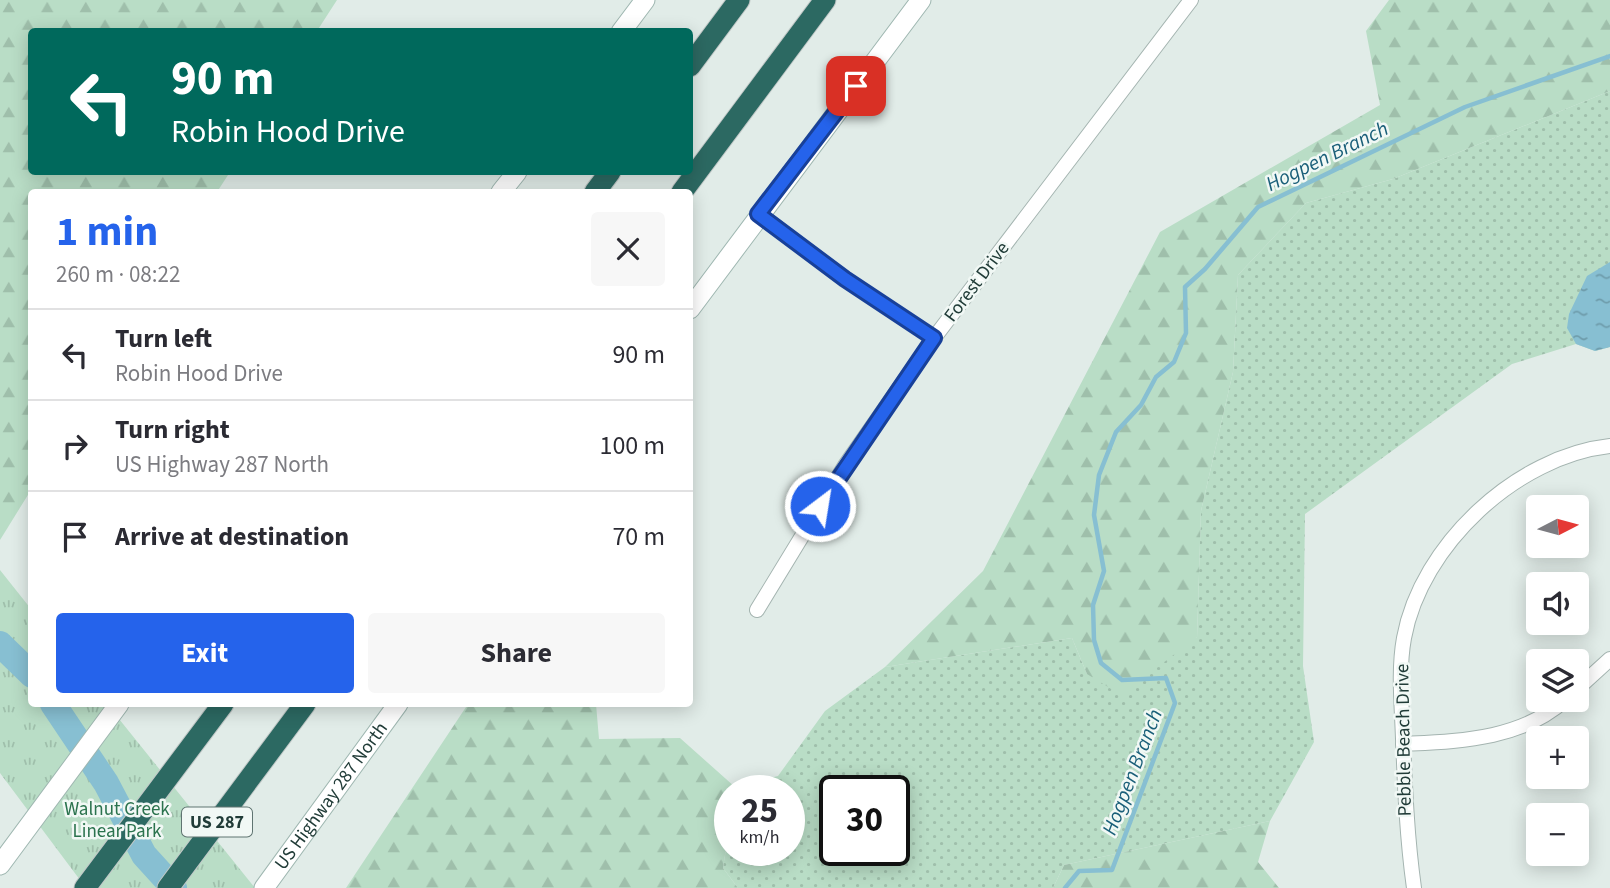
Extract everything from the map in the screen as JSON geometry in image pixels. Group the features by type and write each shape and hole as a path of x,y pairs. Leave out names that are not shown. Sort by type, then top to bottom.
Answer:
{"highway":[{"path":"693,62 739,0"},
{"path":"684,189 825,0"},
{"path":"597,189 609,175"},
{"path":"85,888 221,707"},
{"name":"US 287","path":"167,888 303,707"}],"main road":[{"path":"624,28 645,0"},
{"path":"693,305 758,214 921,0"},
{"path":"503,189 515,175"},
{"path":"0,865 117,707"},
{"name":"US Highway 287 North","path":"264,888 396,707"}],"street":[{"name":"Forest Drive","path":"757,610 846,464 934,338 1191,0"},
{"path":"758,214 845,279 934,338"},
{"name":"Pebble Beach Drive","path":"1413,888 1405,830 1401,691 1404,637 1422,587 1442,552 1469,520 1500,491 1539,467 1610,446"},
{"path":"1589,678 1610,659"},
{"path":"1403,744 1476,741 1532,723 1548,712"}],"green space":[{"path":"0,0 337,0 319,28 28,28 28,175 228,175 219,189 28,189 28,495 0,540"},
{"path":"1389,0 1610,0 1610,91 1393,179 1306,203 1238,275 1233,372 1201,511 1197,637 1121,695 1087,674 1072,638 885,667 983,571 1160,232 1380,105 1366,31"},
{"path":"1610,91 1610,347 1595,351 1576,344 1512,364 1305,514 1303,666 1314,742 1270,821 1064,865 1053,888 738,888 723,866 805,866 805,775 779,775 825,711 885,667 1072,638 1087,674 1197,637 1201,511 1233,372 1238,275 1306,203 1393,179"},
{"name":"Walnut Creek Linear Park","path":"0,570 28,605 28,707 109,707 255,888 86,888 0,773"},
{"path":"466,707 596,707 599,739 680,738 722,775 714,775 714,866 723,866 738,888 346,888"},
{"path":"1270,821 1258,862 1279,888 1053,888 1064,865"}],"water":[{"path":"1610,262 1610,347 1595,351 1576,344 1567,328 1569,314 1587,276"}],"waterway":[{"name":"Hogpen Branch","path":"1065,888 1079,871 1112,870 1175,703 1166,678 1122,680 1101,663 1094,640 1093,605 1104,571 1094,515 1099,475 1116,432 1141,405 1156,377 1174,362 1186,333 1185,287 1205,269 1258,207 1465,107 1610,56"},
{"path":"0,644 28,671"},
{"path":"55,707 106,783 144,855 174,888"}],"route":[{"path":"820,506 934,338 845,279 758,214 856,86"}]}
